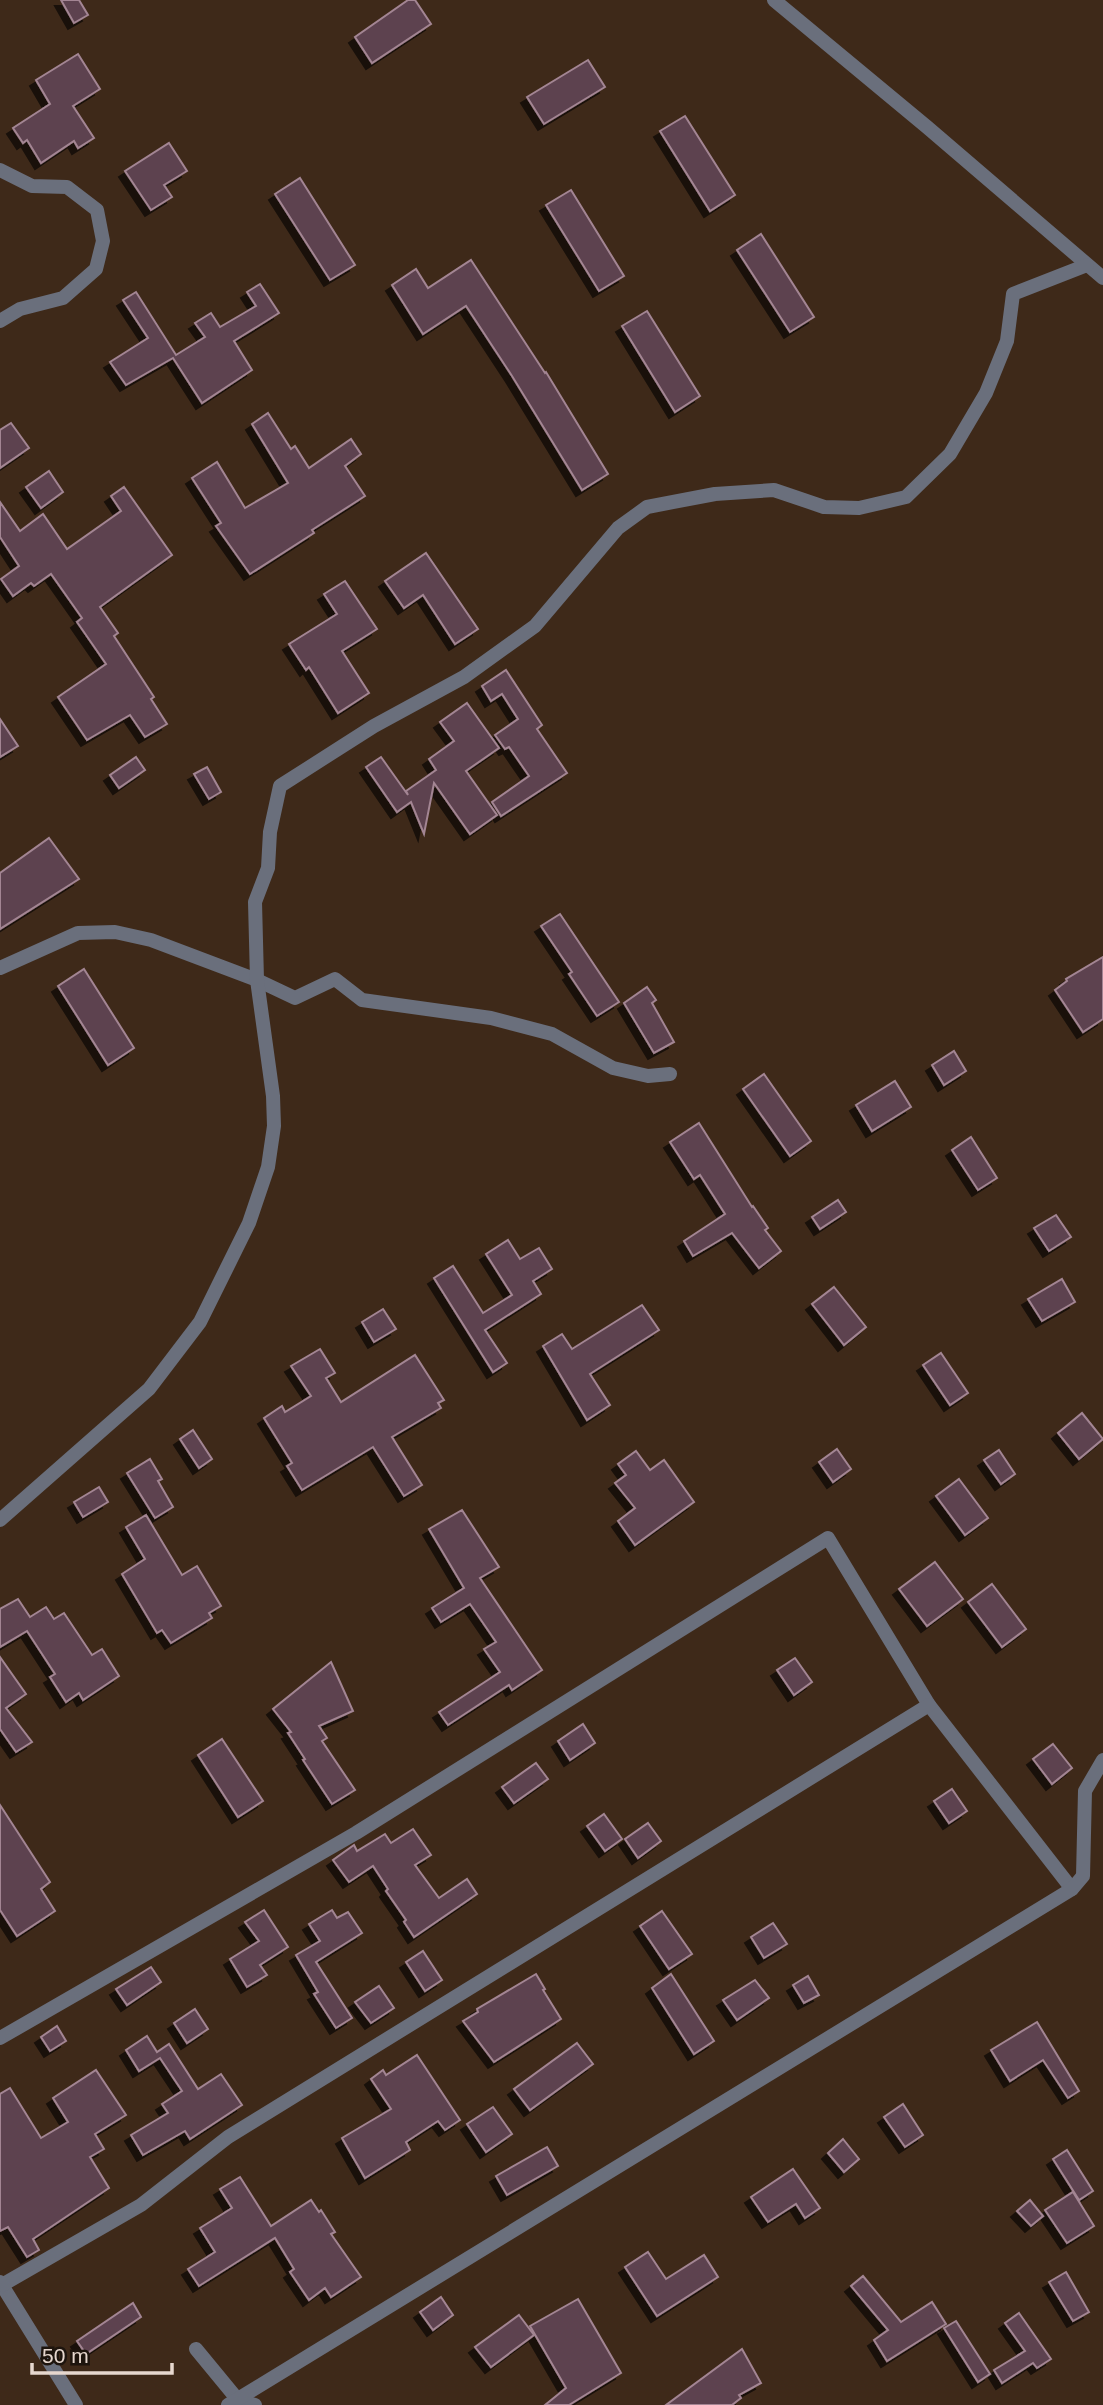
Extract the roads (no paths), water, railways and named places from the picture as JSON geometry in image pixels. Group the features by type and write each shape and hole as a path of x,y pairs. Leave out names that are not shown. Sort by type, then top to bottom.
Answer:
{"street":[{"path":"774,0 928,127 1103,278"},
{"path":"0,170 32,186 67,187 97,210 103,241 96,269 63,298 20,309 0,321"},
{"path":"0,1520 149,1388 200,1322 250,1223 268,1167 274,1126 273,1096 257,980 256,902 268,868 270,832 280,786 374,726 464,677 535,626 618,528 648,507 715,494 774,490 824,507 859,508 905,497 950,454 986,393 1007,341 1013,294 1087,265"},
{"path":"0,968 78,933 115,932 151,940 257,980 295,998 335,979 362,1000 491,1018 552,1034 613,1068 648,1076 670,1073"},
{"path":"0,2038 356,1833 828,1538 929,1705 1072,1889"},
{"path":"76,2405 1,2283 141,2205 229,2137 929,1705"},
{"path":"233,2402 1072,1889 1083,1875 1085,1791 1103,1760"},
{"path":"197,2349 233,2402 255,2405"}]}
